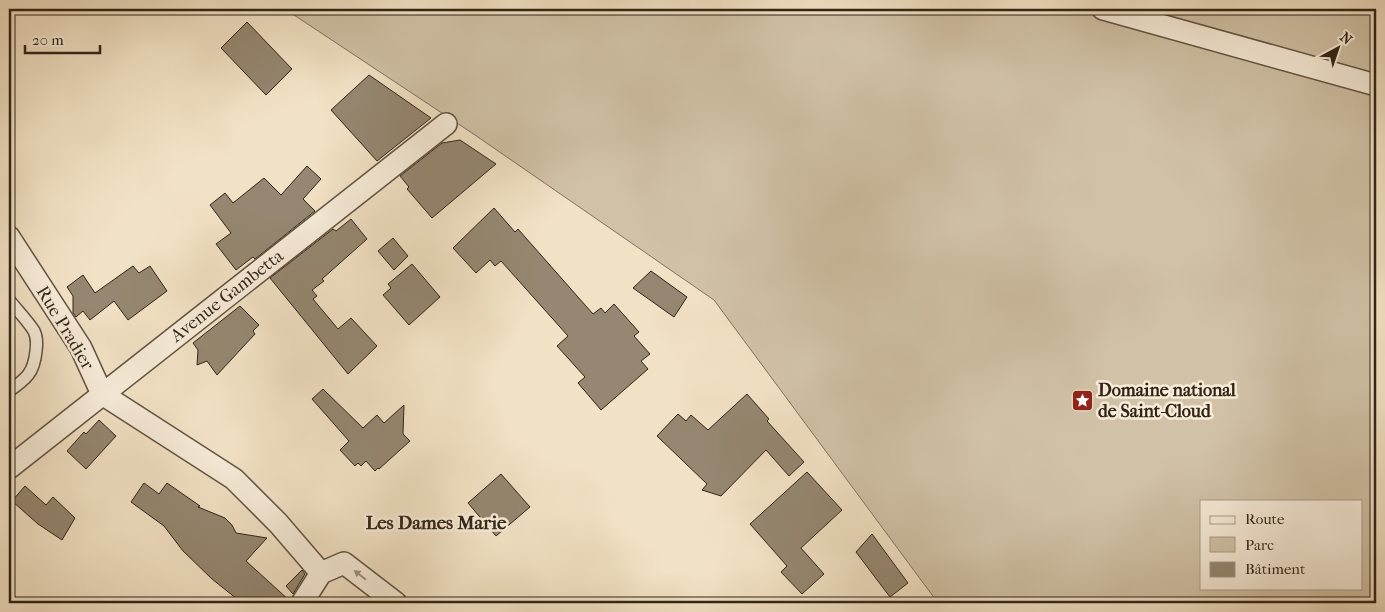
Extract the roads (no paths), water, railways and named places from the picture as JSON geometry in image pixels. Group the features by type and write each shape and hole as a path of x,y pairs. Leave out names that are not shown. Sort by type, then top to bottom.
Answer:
{"street":[{"path":"1103,9 1376,84"},
{"name":"Avenue Gambetta","path":"10,465 446,124"},
{"name":"Rue Pradier","path":"9,238 81,348 102,394"},
{"path":"102,394 234,479 278,523 321,573"},
{"path":"302,603 321,573 344,563 396,603"}],"lane":[{"path":"9,300 35,334 37,346 36,360 32,371 22,382 9,391"}],"place":[{"name":"Domaine national de Saint-Cloud","path":"1082,400"}],"district":[{"name":"Les Dames Marie","path":"436,523"}]}
